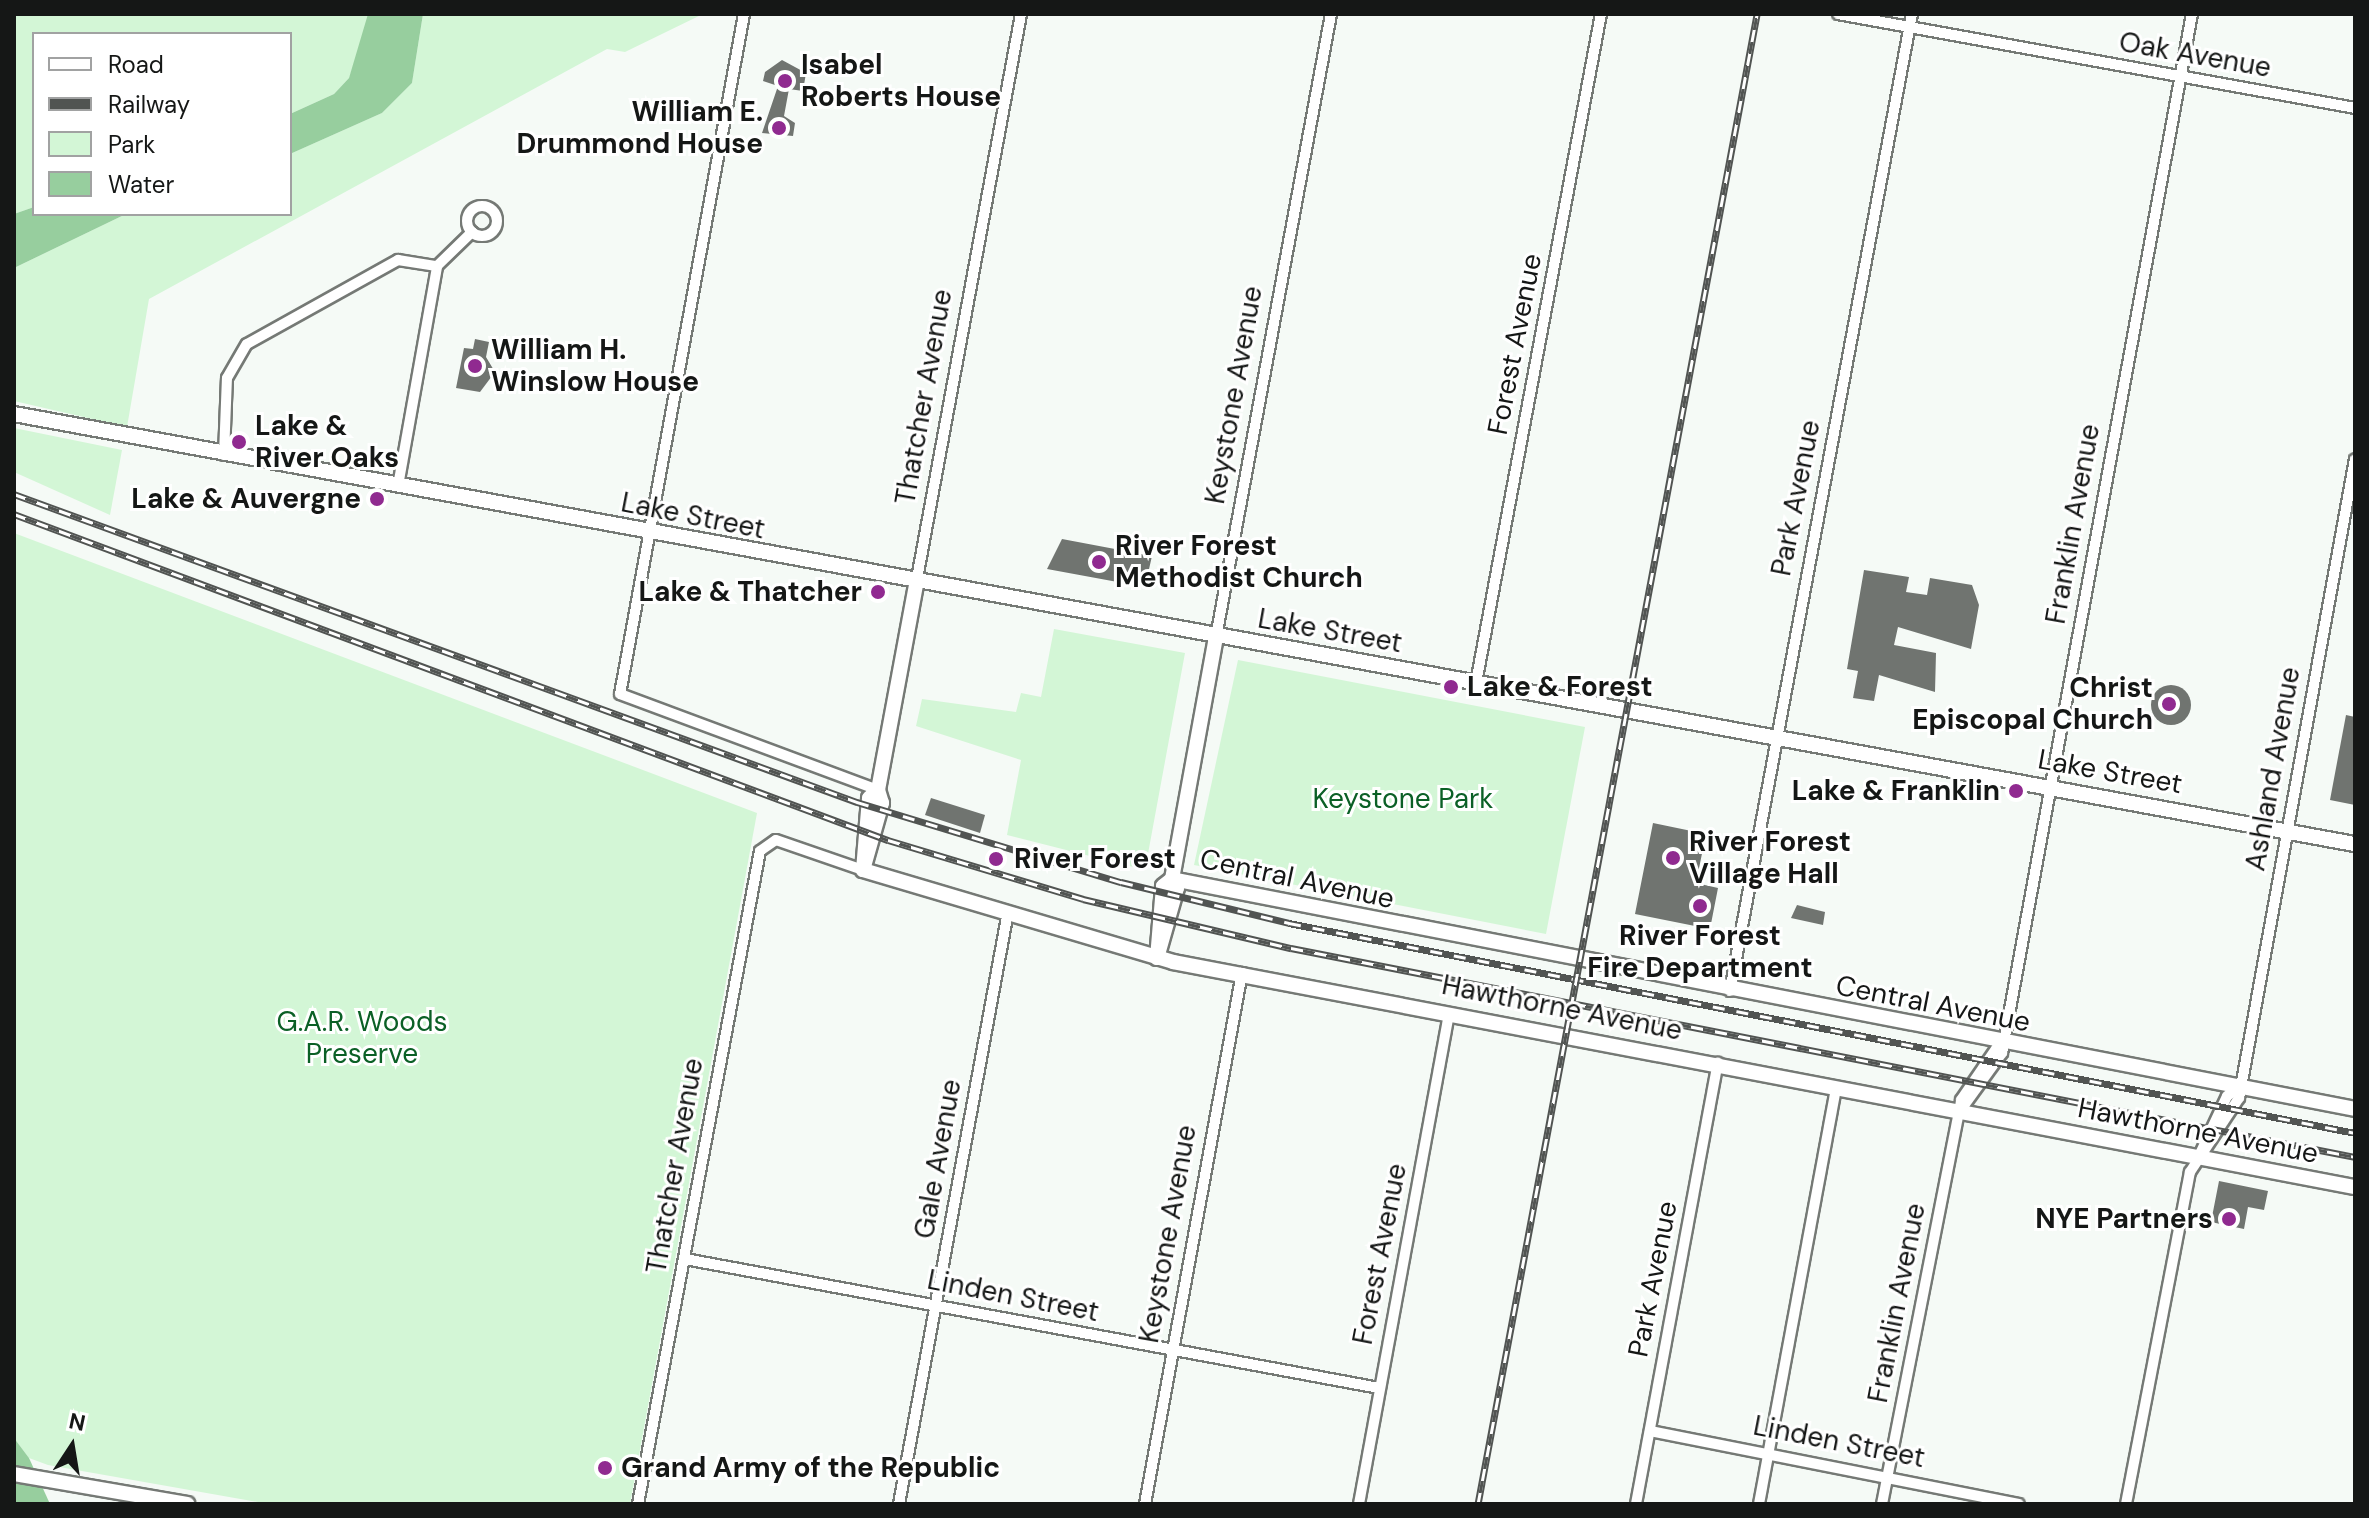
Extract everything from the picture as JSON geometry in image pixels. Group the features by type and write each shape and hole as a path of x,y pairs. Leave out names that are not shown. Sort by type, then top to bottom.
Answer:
{"street":[{"path":"744,14 620,694 878,790"},
{"name":"Thatcher Avenue","path":"863,870 869,798 878,790 1021,14"},
{"name":"Keystone Avenue","path":"1157,958 1172,916 1172,879 1331,14"},
{"name":"Forest Avenue","path":"1476,683 1601,14"},
{"name":"Oak Avenue","path":"1838,14 2355,108"},
{"name":"Park Avenue","path":"1730,991 1912,14"},
{"name":"Franklin Avenue","path":"1882,1504 1960,1111 2002,1053 2000,1043 2192,14"},
{"path":"398,486 437,266 472,232"},
{"path":"224,455 227,378 247,344 398,260 437,266"},
{"name":"Lake Street","path":"14,414 916,584 2355,844"},
{"name":"Ashland Avenue","path":"2126,1504 2198,1158 2239,1088 2355,459"},
{"name":"Thatcher Avenue","path":"638,1504 760,851 770,841"},
{"name":"Hawthorne Avenue","path":"770,841 1007,917 1157,958 2355,1187"},
{"name":"Central Avenue","path":"1172,879 1730,991 2355,1109"},
{"name":"Gale Avenue","path":"899,1504 1007,917"},
{"name":"Keystone Avenue","path":"1145,1504 1242,973"},
{"name":"Forest Avenue","path":"1359,1504 1449,1013"},
{"name":"Park Avenue","path":"1636,1504 1718,1063"},
{"path":"1759,1504 1836,1087"},
{"name":"Linden Street","path":"685,1259 1379,1388"},
{"name":"Linden Street","path":"1650,1431 2019,1504"},
{"path":"14,1474 187,1504"}],"green space":[{"path":"14,14 368,14 368,26 349,78 334,94 292,113 292,32 32,32 32,208 14,214"},
{"path":"423,14 703,14 625,52 607,49 149,299 127,427 14,401 14,268 122,216 292,216 292,153 382,113 412,83"},
{"path":"14,428 122,450 110,515 14,472"},
{"name":"G.A.R. Woods Preserve","path":"14,533 757,813 630,1504 269,1504 48,1465 29,1458 14,1438"},
{"path":"1054,629 1185,653 1145,870 1007,835 1021,760 916,726 922,699 1016,712 1021,693 1041,697"},
{"name":"Keystone Park","path":"1238,660 1585,727 1546,934 1194,865"}],"water":[{"path":"368,14 423,14 412,83 382,113 292,153 292,113 334,94 349,78"},
{"path":"32,208 32,216 122,216 14,268 14,214"},
{"path":"14,1438 29,1458 50,1504 14,1504"}],"building":[{"path":"782,60 806,73 803,91 789,89 784,116 795,123 793,136 762,133 778,86 763,81 765,72"},
{"name":"William H. Winslow House","path":"475,339 489,342 486,357 495,372 480,392 456,388 464,348 473,349"},
{"name":"River Forest Methodist Church","path":"1062,539 1152,556 1147,578 1125,574 1123,583 1047,569"},
{"path":"1864,570 1909,577 1906,592 1927,595 1930,578 1972,585 1979,605 1971,649 1898,627 1894,645 1936,653 1935,692 1879,675 1874,701 1853,698 1858,671 1847,669"},
{"name":"Christ Episcopal Church","path":"2171,685 2185,691 2191,705 2185,719 2171,725 2157,719 2151,705 2157,691"},
{"path":"2346,715 2355,717 2355,805 2330,800"},
{"name":"River Forest","path":"931,798 985,815 980,833 925,815"},
{"name":"River Forest Village Hall","path":"1653,823 1706,834 1696,883 1718,888 1710,929 1635,914"},
{"path":"1797,905 1825,912 1823,925 1791,918"},
{"path":"2219,1181 2268,1191 2264,1210 2248,1207 2244,1229 2211,1222"}],"railway":[{"path":"1478,1504 1757,14"},
{"path":"14,494 857,802 1121,882 1289,923 2355,1133"},
{"path":"14,514 888,840 1083,899 1291,948 2355,1157"}],"place":[{"name":"Isabel Roberts House","path":"785,81"},
{"name":"William E. Drummond House","path":"779,128"},
{"name":"William H. Winslow House","path":"475,366"},
{"name":"Lake & River Oaks","path":"239,442"},
{"name":"Lake & Auvergne","path":"377,499"},
{"name":"River Forest Methodist Church","path":"1099,562"},
{"name":"Lake & Thatcher","path":"878,592"},
{"name":"Lake & Forest","path":"1451,687"},
{"name":"Christ Episcopal Church","path":"2169,704"},
{"name":"Lake & Franklin","path":"2016,791"},
{"name":"River Forest Village Hall","path":"1673,858"},
{"name":"River Forest","path":"996,859"},
{"name":"River Forest Fire Department","path":"1700,906"},
{"name":"NYE Partners","path":"2229,1219"},
{"name":"Grand Army of the Republic","path":"605,1468"}]}
